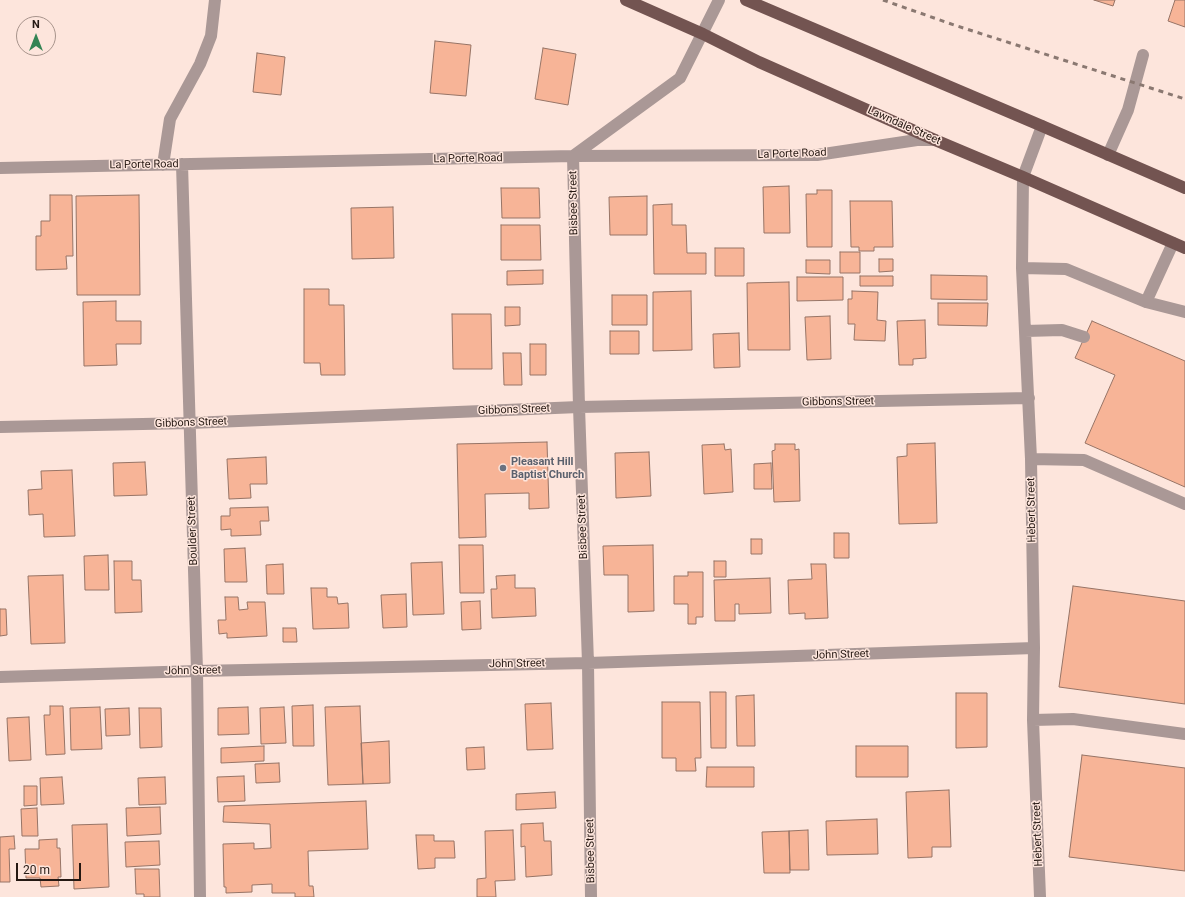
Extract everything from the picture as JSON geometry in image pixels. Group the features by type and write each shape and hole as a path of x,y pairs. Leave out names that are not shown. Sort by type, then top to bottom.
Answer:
{"main road":[{"name":"Lawndale Street","path":"626,0 935,140 1185,248"},
{"path":"746,0 1185,188"}],"street":[{"path":"163,165 170,119 200,64 211,36 215,0"},
{"path":"573,156 680,78 719,0"},
{"path":"1108,155 1128,110 1142,55"},
{"name":"Hebert Street","path":"1040,897 1033,720 1034,648 1031,459 1022,268 1023,177 1042,126"},
{"name":"La Porte Road","path":"0,168 573,156 817,155 917,140 935,140"},
{"name":"Bisbee Street","path":"573,156 579,407 588,663 591,897"},
{"name":"Boulder Street","path":"182,164 197,671 200,897"},
{"path":"1146,302 1174,243"},
{"path":"1022,268 1066,269 1146,302 1185,312"},
{"path":"1025,330 1062,330 1084,337"},
{"name":"Gibbons Street","path":"0,428 190,423 579,407 1029,398"},
{"path":"1031,459 1084,460 1185,504"},
{"name":"John Street","path":"0,677 197,671 588,663 1034,648"},
{"path":"1033,720 1073,719 1185,734"}],"building":[{"path":"1094,0 1115,0 1113,6"},
{"path":"1175,0 1185,0 1185,27 1168,21"},
{"path":"435,41 471,45 466,96 430,93"},
{"path":"543,48 576,54 568,105 535,99"},
{"path":"257,53 285,57 281,95 253,92"},
{"path":"789,186 790,233 764,233 763,187"},
{"path":"501,188 539,188 540,218 502,218"},
{"path":"817,190 832,190 832,247 807,247 806,194 817,194"},
{"path":"50,195 72,195 73,256 66,256 67,269 36,270 36,236 41,236 41,221 50,221"},
{"path":"139,195 140,295 77,295 76,196"},
{"path":"647,196 647,235 610,235 609,197"},
{"path":"850,201 892,201 893,247 874,247 874,251 859,251 859,247 851,247"},
{"path":"672,204 672,225 686,225 687,253 706,253 706,274 654,274 653,205"},
{"path":"393,207 394,258 352,259 351,208"},
{"path":"501,225 540,225 541,260 501,260"},
{"path":"715,248 744,248 744,276 715,276"},
{"path":"840,252 860,252 860,273 840,273"},
{"path":"879,259 893,259 893,271 879,272"},
{"path":"806,260 830,260 830,274 806,273"},
{"path":"543,270 543,284 507,285 507,271"},
{"path":"931,275 987,276 987,300 931,299"},
{"path":"860,276 893,276 893,286 860,286"},
{"path":"797,277 843,277 843,300 797,301"},
{"path":"789,282 790,350 748,350 747,283"},
{"path":"304,289 329,289 329,305 344,305 345,375 321,375 320,363 304,363"},
{"path":"691,291 692,350 653,351 653,292"},
{"path":"852,291 878,292 877,320 886,321 885,341 854,340 855,324 848,324 848,299 852,299"},
{"path":"612,295 647,295 647,325 612,325"},
{"path":"116,301 116,321 141,321 141,344 116,344 117,365 84,366 83,302"},
{"path":"938,303 988,303 987,326 938,325"},
{"path":"505,307 520,307 520,325 505,326"},
{"path":"452,314 491,314 492,369 453,369"},
{"path":"830,316 831,359 807,360 805,317"},
{"path":"925,320 926,358 913,359 913,365 899,365 897,321"},
{"path":"1092,321 1185,361 1185,487 1085,443 1115,375 1075,358"},
{"path":"610,331 639,331 639,354 610,354"},
{"path":"739,333 740,367 714,368 713,334"},
{"path":"530,344 546,344 546,375 530,375"},
{"path":"503,353 521,353 522,385 504,385"},
{"name":"Pleasant Hill Baptist Church","path":"547,442 549,508 529,509 529,493 485,494 486,537 459,538 457,444"},
{"path":"935,443 937,523 899,524 897,457 907,456 907,444"},
{"path":"724,444 725,450 731,449 733,492 704,494 702,445"},
{"path":"775,444 795,444 795,450 799,449 800,501 774,502 772,451 775,450"},
{"path":"649,452 651,496 616,498 615,453"},
{"path":"266,457 267,484 250,484 251,498 229,499 227,459"},
{"path":"145,462 147,495 114,496 113,463"},
{"path":"771,463 772,489 754,489 754,464"},
{"path":"72,470 75,536 44,537 43,514 29,515 28,490 42,489 41,471"},
{"path":"268,507 269,521 260,521 261,535 231,536 231,529 221,530 221,516 230,516 230,508"},
{"path":"834,533 849,533 849,558 834,558"},
{"path":"751,539 762,539 762,554 751,554"},
{"path":"459,545 483,545 484,593 460,593"},
{"path":"653,545 654,611 628,612 628,575 604,575 603,546"},
{"path":"245,548 247,582 225,582 224,549"},
{"path":"108,555 109,590 85,590 84,556"},
{"path":"114,561 132,561 132,580 141,580 142,612 115,613"},
{"path":"714,561 726,561 726,577 714,577"},
{"path":"442,562 444,614 413,615 411,563"},
{"path":"283,564 284,594 267,594 266,565"},
{"path":"811,564 826,564 828,618 805,619 805,613 789,614 788,580 812,579"},
{"path":"688,572 703,572 703,617 696,617 696,624 688,624 688,604 674,604 674,576 688,576"},
{"path":"63,575 65,643 31,644 28,576"},
{"path":"515,575 515,588 535,588 536,616 492,618 491,589 497,589 496,576"},
{"path":"770,578 771,613 739,614 739,604 735,604 735,621 715,621 714,580"},
{"path":"1073,586 1185,601 1185,704 1059,687"},
{"path":"311,588 327,588 327,597 337,597 338,604 348,603 349,628 313,629"},
{"path":"406,594 407,627 383,628 381,595"},
{"path":"225,597 238,597 239,610 248,609 247,602 265,602 267,636 227,638 227,633 219,634 218,620 226,620"},
{"path":"480,601 481,629 462,630 461,602"},
{"path":"0,609 6,609 7,635 0,636"},
{"path":"283,628 296,628 297,642 283,642"},
{"path":"710,692 726,692 726,748 711,748"},
{"path":"956,693 987,693 987,747 956,748"},
{"path":"754,695 755,746 737,746 736,696"},
{"path":"662,702 700,702 701,758 695,758 696,771 676,771 676,758 662,758"},
{"path":"551,703 553,749 527,750 525,704"},
{"path":"313,705 314,746 293,746 292,706"},
{"path":"50,706 63,706 65,754 46,755 44,715 50,715"},
{"path":"360,706 363,784 328,785 325,707"},
{"path":"100,707 102,749 71,750 70,708"},
{"path":"248,707 249,734 218,735 218,708"},
{"path":"284,707 286,743 261,744 260,708"},
{"path":"129,708 130,735 106,736 105,709"},
{"path":"139,708 161,708 162,747 140,748"},
{"path":"29,717 31,760 9,761 7,718"},
{"path":"389,741 390,783 363,784 361,743"},
{"path":"264,746 264,761 221,763 221,748"},
{"path":"856,746 908,746 908,777 856,777"},
{"path":"484,747 485,769 467,770 466,748"},
{"path":"1082,755 1185,768 1185,871 1069,857"},
{"path":"279,763 280,782 256,783 255,764"},
{"path":"707,767 754,767 754,787 706,787"},
{"path":"244,776 245,801 218,802 217,777"},
{"path":"62,777 64,804 41,805 40,778"},
{"path":"165,777 166,804 139,805 138,778"},
{"path":"24,786 37,786 37,805 24,806"},
{"path":"949,790 951,847 932,847 932,857 908,858 906,792"},
{"path":"555,792 556,808 516,810 516,794"},
{"path":"366,801 368,849 308,851 309,886 313,886 314,897 295,897 295,893 272,893 272,884 252,885 252,892 226,893 226,887 224,887 223,844 254,843 254,849 271,848 270,824 223,822 224,806"},
{"path":"160,807 161,834 127,836 126,808"},
{"path":"37,808 38,836 22,836 21,809"},
{"path":"877,819 878,854 827,855 826,821"},
{"path":"543,823 544,841 551,841 552,875 526,877 525,846 521,847 521,824"},
{"path":"107,824 109,887 74,889 72,825"},
{"path":"513,830 515,880 495,881 496,897 477,897 477,879 486,878 485,831"},
{"path":"808,830 809,870 790,870 789,831"},
{"path":"789,831 790,873 764,873 762,832"},
{"path":"416,835 434,835 434,841 454,841 455,858 435,858 435,868 418,869"},
{"path":"14,836 15,849 9,849 10,882 0,882 0,837"},
{"path":"57,839 57,848 60,848 61,877 58,877 59,886 41,887 40,878 26,878 25,849 39,849 39,840"},
{"path":"159,841 160,865 126,867 125,842"},
{"path":"135,869 159,869 160,897 144,897 144,894 136,894"}],"railway":[{"path":"883,0 954,25 1185,99"}],"place":[{"name":"Pleasant Hill Baptist Church","path":"503,468"}]}
